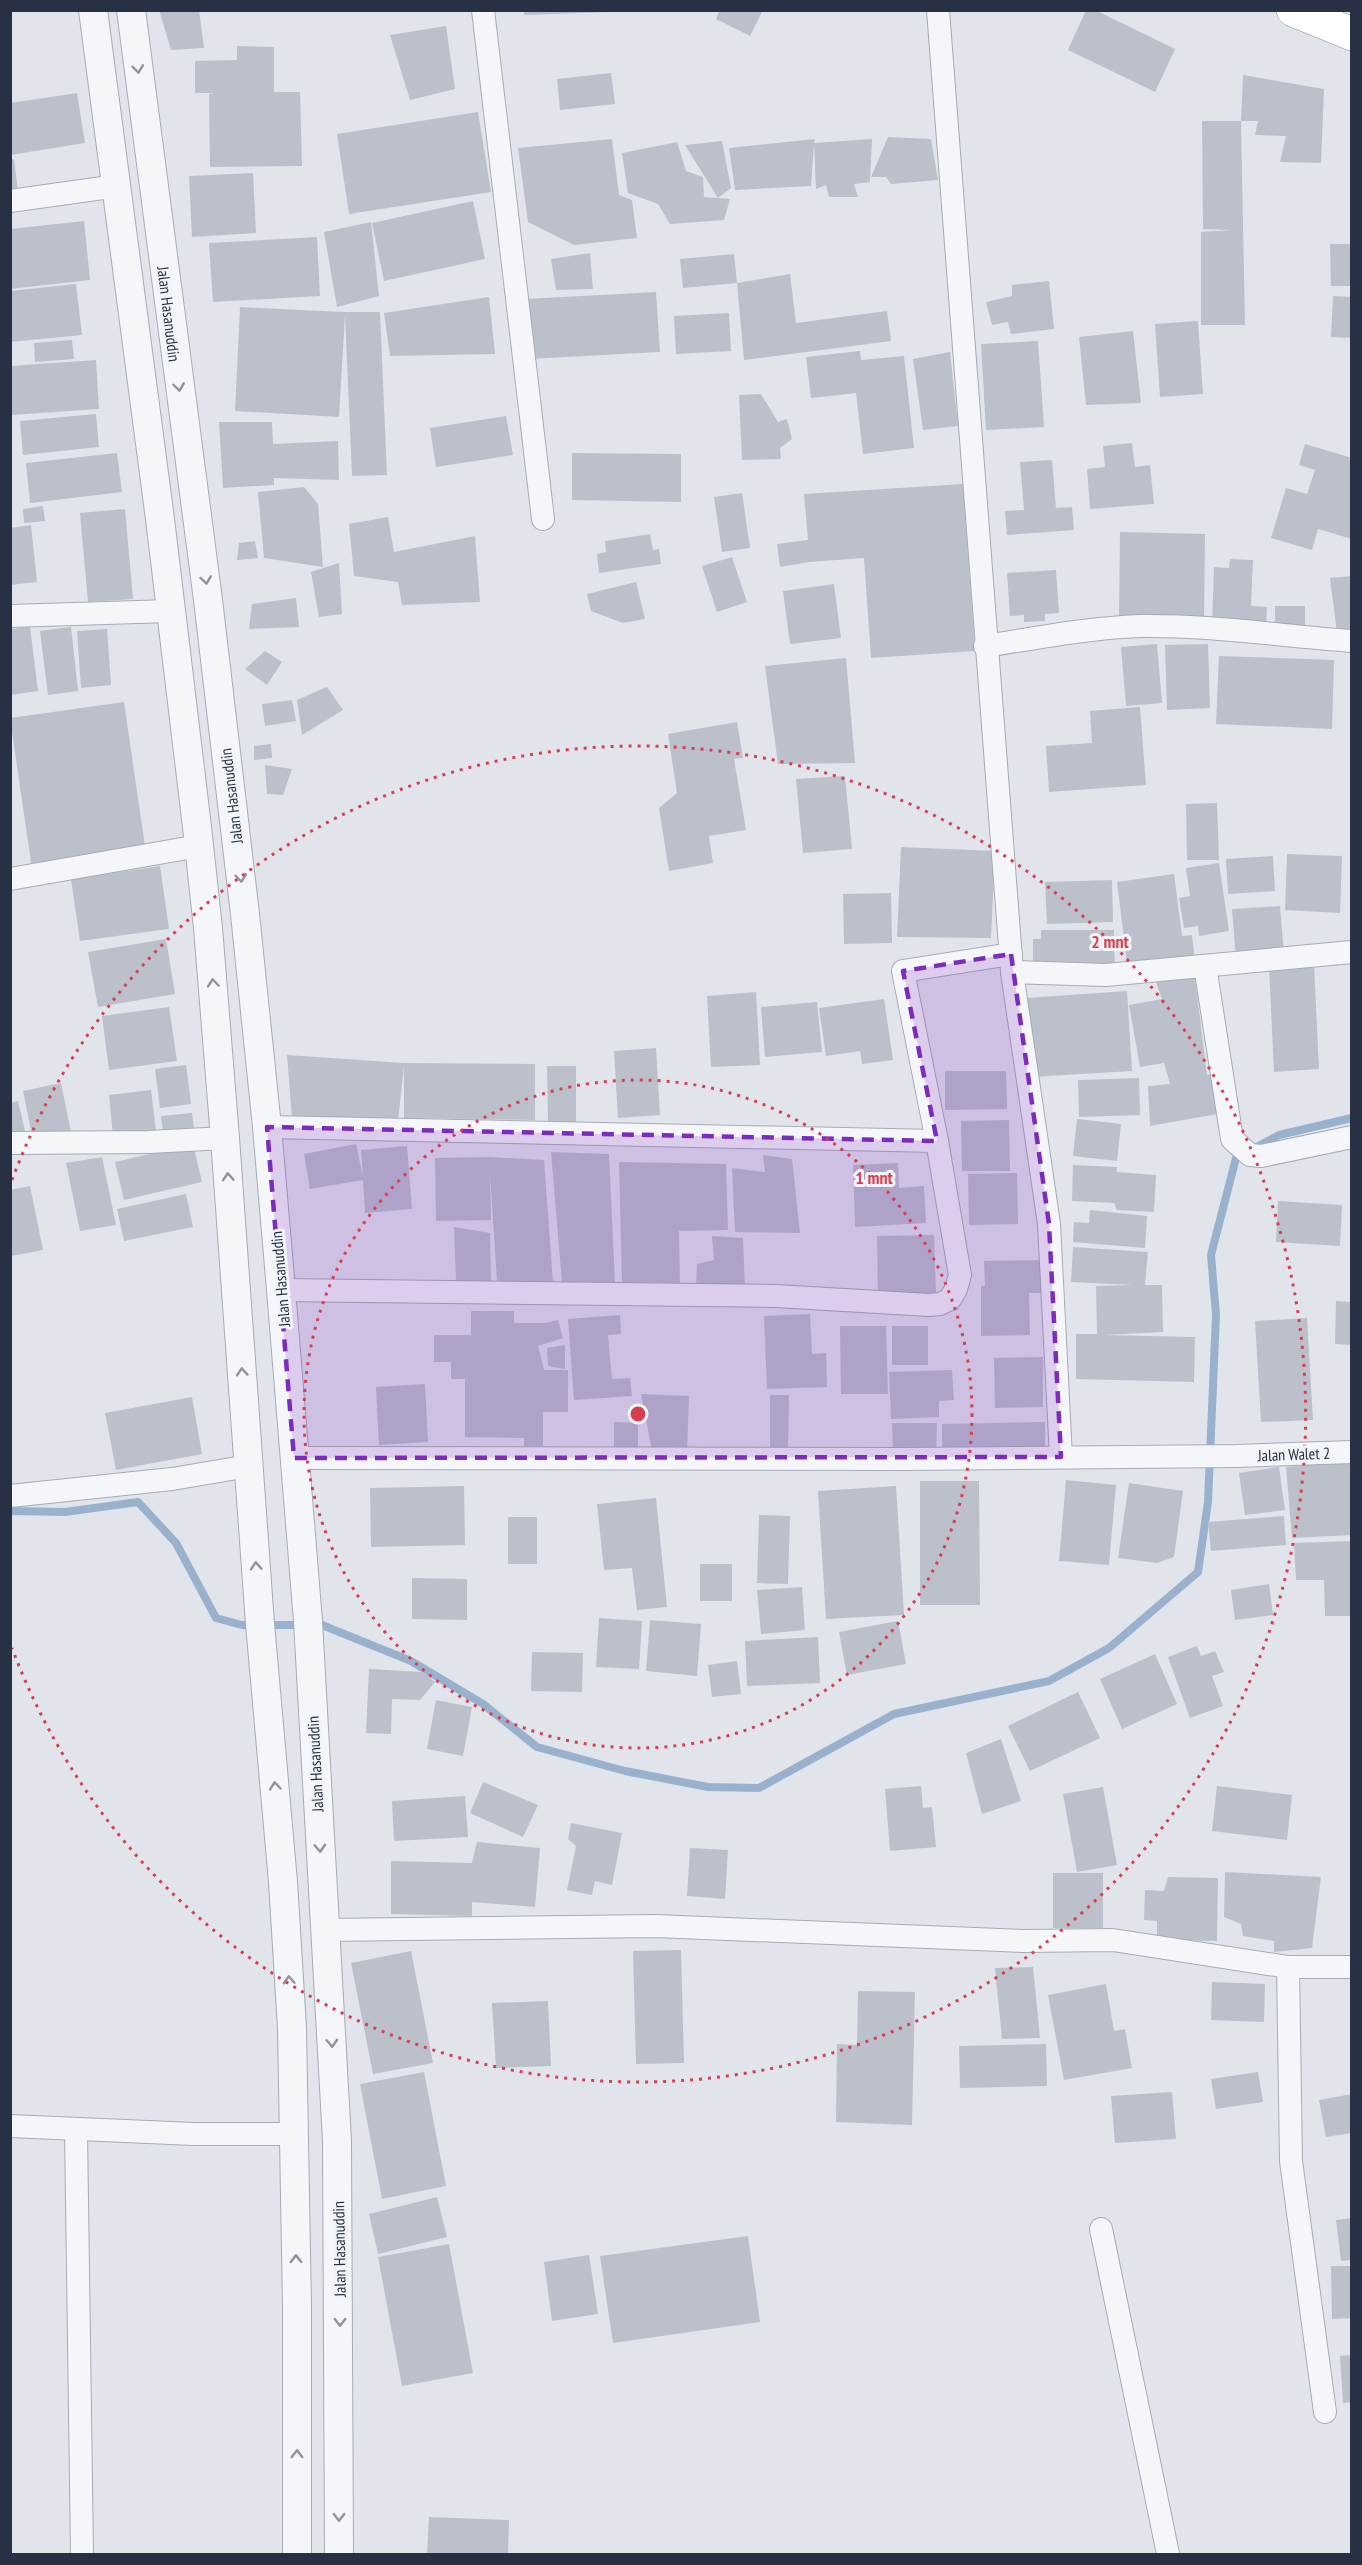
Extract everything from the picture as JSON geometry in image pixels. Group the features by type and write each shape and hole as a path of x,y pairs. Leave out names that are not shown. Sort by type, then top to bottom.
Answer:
{"highway":[{"path":"1293,10 1352,34"}],"street":[{"path":"93,10 199,846 225,1138 292,2028 297,2307 297,2554"},
{"name":"Jalan Hasanuddin","path":"131,10 208,600 245,914 281,1290 308,1632 337,2153 339,2554"},
{"path":"483,10 543,519"},
{"path":"938,10 960,281 985,646 1012,963 1049,1224 1061,1457"},
{"path":"10,201 117,186"},
{"path":"10,616 170,611"},
{"path":"985,646 1086,630 1139,626 1220,629 1352,641"},
{"path":"10,879 199,846"},
{"path":"281,1290 764,1295 911,1305 940,1304 950,1299 960,1275 937,1142 903,971 1012,963 1106,975 1352,952"},
{"path":"1205,966 1232,1139 1250,1155 1261,1156 1352,1137"},
{"path":"267,1127 937,1142"},
{"path":"10,1143 149,1142 225,1138"},
{"name":"Jalan Walet 2","path":"294,1458 904,1459 1237,1456 1352,1452"},
{"path":"10,1496 172,1479 249,1466"},
{"path":"324,1930 655,1926 1023,1941 1113,1940 1288,1967 1352,1967"},
{"path":"1288,1967 1291,2161 1325,2412"},
{"path":"10,2126 194,2134 294,2134"},
{"path":"76,2129 82,2554"},
{"path":"1101,2229 1168,2554"}],"highlighted area":[{"path":"1011,954 1049,1224 1061,1457 294,1458 267,1127 937,1141 903,971"}],"building":[{"path":"159,10 199,10 204,48 171,50"},
{"path":"524,10 611,10 611,12 524,15"},
{"path":"720,10 763,10 750,36 716,19"},
{"path":"1086,10 1095,10 1175,49 1155,92 1068,50"},
{"path":"446,26 455,89 410,100 390,35"},
{"path":"237,46 274,47 274,92 300,92 302,166 210,167 209,94 215,93 195,93 195,61 237,60"},
{"path":"611,73 615,104 560,110 557,79"},
{"path":"1243,75 1324,89 1321,163 1280,162 1286,136 1255,135 1258,121 1241,121"},
{"path":"77,93 85,143 10,155 10,103"},
{"path":"478,112 491,192 349,214 337,134"},
{"path":"1202,121 1241,121 1245,325 1201,325 1201,232 1232,230 1203,229"},
{"path":"888,137 931,139 938,180 891,184 886,177 871,177"},
{"path":"612,139 619,195 632,200 637,238 574,245 528,222 518,148"},
{"path":"815,139 811,186 735,190 729,148"},
{"path":"872,139 870,182 854,184 858,197 829,197 826,185 816,189 814,143"},
{"path":"722,141 731,188 718,198 685,145"},
{"path":"677,142 686,171 703,177 704,197 730,199 724,220 670,224 658,204 628,193 622,153"},
{"path":"14,159 18,191 10,192 10,160"},
{"path":"253,173 256,233 192,237 189,176"},
{"path":"473,201 485,259 384,281 372,223"},
{"path":"84,221 90,280 10,289 10,229"},
{"path":"371,222 379,296 337,307 324,232"},
{"path":"317,237 320,296 213,302 209,243"},
{"path":"1330,244 1352,244 1352,286 1331,286"},
{"path":"590,253 593,289 556,290 551,259"},
{"path":"734,254 737,283 683,288 680,259"},
{"path":"790,274 796,323 887,311 891,341 744,360 737,283"},
{"path":"1049,281 1054,329 1011,334 1008,322 992,325 986,302 1012,296 1012,285"},
{"path":"76,284 82,335 10,342 10,291"},
{"path":"656,292 660,352 528,359 525,299"},
{"path":"1333,296 1352,297 1352,338 1331,337"},
{"path":"489,297 495,354 390,356 384,313"},
{"path":"240,307 380,312 387,475 352,476 345,315 339,417 235,411"},
{"path":"729,313 731,351 676,354 674,316"},
{"path":"1198,321 1203,394 1160,397 1155,324"},
{"path":"1133,331 1141,403 1086,405 1079,337"},
{"path":"72,340 74,359 35,362 34,343"},
{"path":"1038,341 1044,427 986,430 981,344"},
{"path":"860,351 861,360 904,356 914,448 863,454 856,393 811,398 806,357"},
{"path":"950,352 958,426 923,430 913,359"},
{"path":"96,360 99,409 11,415 10,366"},
{"path":"761,394 778,422 787,419 792,439 780,448 781,459 742,460 739,395"},
{"path":"96,414 99,447 23,455 20,421"},
{"path":"506,416 513,455 436,467 430,428"},
{"path":"219,422 272,422 273,444 338,441 339,480 274,478 274,485 223,488"},
{"path":"1132,443 1135,467 1150,465 1154,504 1090,509 1087,469 1105,467 1103,446"},
{"path":"1305,444 1352,458 1352,539 1318,529 1312,550 1271,538 1286,488 1307,494 1315,470 1299,465"},
{"path":"117,453 122,492 30,503 26,463"},
{"path":"572,453 681,454 681,502 572,500"},
{"path":"1052,460 1056,508 1072,507 1074,530 1007,535 1005,511 1024,510 1020,462"},
{"path":"963,484 975,651 871,658 864,558 809,562 780,567 777,544 808,540 804,494"},
{"path":"304,487 318,504 323,567 264,558 258,492"},
{"path":"742,493 750,548 722,552 714,497"},
{"path":"43,506 45,521 24,523 23,509"},
{"path":"125,509 133,599 88,602 80,513"},
{"path":"388,517 394,552 475,536 480,602 402,605 398,582 354,576 349,524"},
{"path":"31,525 37,582 10,585 10,528"},
{"path":"1120,532 1205,534 1204,621 1119,619"},
{"path":"650,534 653,550 659,549 661,564 599,573 597,554 606,552 605,541"},
{"path":"255,541 258,558 237,560 239,543"},
{"path":"732,557 747,602 717,612 702,566"},
{"path":"1230,559 1253,560 1251,606 1267,607 1266,628 1212,625 1214,567 1229,568"},
{"path":"339,563 342,614 319,617 311,572"},
{"path":"1056,570 1059,613 1045,614 1045,621 1024,622 1024,615 1010,616 1007,573"},
{"path":"1352,576 1352,631 1337,633 1330,578"},
{"path":"636,582 645,619 623,623 591,611 587,594"},
{"path":"834,584 841,638 790,644 783,591"},
{"path":"296,598 299,627 249,629 252,604"},
{"path":"1275,606 1305,606 1305,627 1275,627"},
{"path":"30,627 38,691 10,695 10,629"},
{"path":"71,627 78,691 48,695 40,631"},
{"path":"107,629 111,685 81,688 77,631"},
{"path":"1157,644 1162,703 1126,706 1121,647"},
{"path":"1208,644 1210,708 1167,710 1165,645"},
{"path":"265,651 282,662 267,685 245,669"},
{"path":"1219,656 1334,660 1332,729 1216,724"},
{"path":"846,658 855,763 778,764 765,666"},
{"path":"327,687 343,710 302,735 297,700"},
{"path":"292,700 296,721 265,726 262,704"},
{"path":"124,702 146,853 32,869 10,718"},
{"path":"1140,707 1146,785 1049,792 1046,746 1092,743 1090,711"},
{"path":"737,722 743,758 734,759 746,830 709,836 713,863 669,871 659,808 677,793 668,734"},
{"path":"271,744 272,758 254,760 254,746"},
{"path":"265,765 292,769 283,795 267,794"},
{"path":"845,776 852,849 803,853 796,779"},
{"path":"1217,803 1219,860 1187,860 1186,804"},
{"path":"901,847 995,851 991,938 897,937"},
{"path":"1287,854 1342,856 1340,913 1285,910"},
{"path":"1273,856 1275,891 1228,894 1226,859"},
{"path":"1219,863 1229,931 1199,936 1198,926 1184,928 1179,898 1190,896 1186,868"},
{"path":"160,866 169,929 80,941 71,879"},
{"path":"1174,874 1182,936 1192,935 1195,962 1128,971 1117,882"},
{"path":"1112,880 1113,922 1047,924 1045,882"},
{"path":"891,893 892,943 844,944 843,894"},
{"path":"1280,906 1284,954 1236,958 1232,909"},
{"path":"1041,930 1114,930 1115,969 1033,970 1033,939 1041,939"},
{"path":"166,939 175,994 98,1007 88,952"},
{"path":"1314,964 1319,1069 1274,1072 1269,966"},
{"path":"1195,978 1207,1075 1217,1072 1223,1113 1150,1126 1148,1086 1170,1084 1164,1063 1140,1067 1129,1005 1162,999 1156,982"},
{"path":"1127,991 1132,1071 1031,1077 1026,998"},
{"path":"756,992 760,1065 711,1067 707,996"},
{"path":"884,999 893,1060 862,1064 860,1051 826,1056 819,1008"},
{"path":"817,1002 822,1052 765,1057 761,1007"},
{"path":"169,1007 177,1061 109,1070 102,1016"},
{"path":"656,1048 660,1115 618,1118 614,1051"},
{"path":"287,1055 404,1063 535,1064 535,1120 404,1118 404,1066 398,1121 292,1118"},
{"path":"186,1065 191,1104 160,1108 155,1069"},
{"path":"547,1066 576,1066 576,1122 548,1122"},
{"path":"945,1071 1006,1071 1007,1109 945,1110"},
{"path":"1139,1078 1140,1115 1079,1117 1078,1080"},
{"path":"61,1083 71,1132 33,1140 23,1091"},
{"path":"151,1090 156,1131 113,1136 109,1095"},
{"path":"18,1101 25,1131 10,1134 10,1103"},
{"path":"192,1113 194,1129 163,1133 161,1116"},
{"path":"1077,1119 1121,1124 1117,1161 1073,1156"},
{"path":"1009,1120 1010,1171 962,1171 961,1121"},
{"path":"193,1144 202,1182 124,1200 115,1162"},
{"path":"356,1144 363,1177 361,1150 407,1146 412,1209 365,1213 363,1180 310,1189 304,1154"},
{"path":"551,1152 609,1154 615,1284 562,1283"},
{"path":"763,1155 792,1159 800,1233 735,1232 732,1168 765,1172"},
{"path":"102,1157 116,1225 80,1231 66,1163"},
{"path":"489,1157 544,1160 553,1283 497,1281 490,1173 491,1220 436,1221 435,1158"},
{"path":"619,1162 726,1164 728,1230 679,1231 680,1283 622,1282"},
{"path":"898,1163 899,1188 924,1186 926,1223 855,1227 853,1165"},
{"path":"1073,1165 1117,1167 1117,1172 1156,1175 1154,1212 1117,1210 1114,1203 1072,1201"},
{"path":"1017,1173 1018,1224 969,1225 968,1174"},
{"path":"30,1186 43,1250 11,1256 10,1190"},
{"path":"186,1194 193,1227 124,1241 117,1209"},
{"path":"1278,1201 1342,1205 1340,1246 1276,1242"},
{"path":"1090,1210 1147,1216 1145,1248 1073,1242 1074,1222 1089,1223"},
{"path":"454,1227 490,1233 491,1281 456,1281"},
{"path":"934,1235 936,1294 878,1295 877,1236"},
{"path":"712,1236 743,1238 745,1289 696,1287 697,1264 714,1260"},
{"path":"1073,1247 1148,1252 1145,1285 1162,1285 1163,1332 1104,1335 1195,1337 1194,1382 1076,1379 1076,1334 1097,1334 1096,1286 1133,1285 1071,1282"},
{"path":"1046,1260 1047,1293 1029,1293 1030,1335 981,1336 981,1286 985,1286 984,1261"},
{"path":"1336,1301 1352,1302 1352,1345 1335,1344"},
{"path":"471,1311 514,1311 514,1323 545,1323 558,1320 563,1338 538,1346 544,1370 568,1370 568,1412 543,1412 543,1446 524,1446 524,1438 465,1437 465,1379 451,1379 451,1362 434,1362 434,1335 471,1335"},
{"path":"810,1314 812,1354 826,1353 827,1387 767,1389 764,1316"},
{"path":"620,1315 621,1334 608,1335 612,1379 630,1378 632,1396 574,1400 568,1319"},
{"path":"1307,1318 1313,1420 1261,1422 1255,1321"},
{"path":"840,1326 886,1326 888,1394 841,1394"},
{"path":"892,1326 928,1326 928,1365 892,1365"},
{"path":"565,1345 565,1369 548,1366 547,1348"},
{"path":"1043,1357 1043,1407 995,1408 994,1358"},
{"path":"952,1370 954,1400 939,1401 939,1417 891,1419 889,1372"},
{"path":"425,1384 428,1442 379,1445 376,1387"},
{"path":"641,1394 689,1396 687,1452 652,1450"},
{"path":"770,1395 789,1395 788,1452 770,1451"},
{"path":"192,1397 202,1454 116,1470 105,1413"},
{"path":"614,1422 638,1423 638,1449 614,1448"},
{"path":"1045,1422 1045,1451 942,1453 942,1424"},
{"path":"892,1423 937,1423 936,1453 893,1453"},
{"path":"1352,1456 1352,1535 1292,1538 1286,1467 1328,1463"},
{"path":"1279,1467 1285,1510 1245,1515 1239,1473"},
{"path":"1066,1480 1116,1485 1109,1565 1059,1561"},
{"path":"920,1481 979,1481 980,1605 920,1605"},
{"path":"1129,1483 1183,1491 1174,1557 1157,1563 1118,1558"},
{"path":"464,1486 465,1545 371,1547 370,1488"},
{"path":"896,1486 904,1615 826,1619 818,1491"},
{"path":"656,1498 667,1607 637,1610 632,1568 604,1570 597,1504"},
{"path":"759,1515 790,1516 788,1584 757,1583"},
{"path":"1284,1516 1286,1545 1211,1551 1208,1522"},
{"path":"508,1517 537,1517 537,1564 508,1564"},
{"path":"1352,1541 1352,1616 1325,1616 1324,1580 1296,1580 1294,1543"},
{"path":"700,1564 732,1564 732,1601 700,1601"},
{"path":"412,1578 467,1579 467,1620 412,1619"},
{"path":"1269,1584 1273,1615 1235,1620 1231,1590"},
{"path":"802,1587 805,1630 761,1634 757,1590"},
{"path":"599,1618 642,1621 639,1669 596,1667"},
{"path":"650,1620 701,1624 697,1676 646,1671"},
{"path":"898,1621 906,1664 847,1675 839,1632"},
{"path":"818,1637 820,1683 747,1686 745,1641"},
{"path":"1197,1646 1201,1656 1215,1651 1224,1672 1212,1676 1223,1706 1190,1718 1168,1657"},
{"path":"532,1652 583,1653 582,1692 531,1691"},
{"path":"1155,1654 1177,1704 1122,1729 1100,1679"},
{"path":"737,1661 741,1694 712,1697 708,1665"},
{"path":"369,1669 423,1672 435,1682 420,1700 392,1699 391,1734 366,1733"},
{"path":"1078,1692 1100,1738 1030,1771 1008,1726"},
{"path":"436,1700 472,1707 463,1756 427,1749"},
{"path":"1001,1739 1021,1801 982,1814 966,1753"},
{"path":"483,1782 538,1805 523,1837 470,1813"},
{"path":"921,1786 923,1808 932,1807 936,1847 890,1851 885,1789"},
{"path":"1217,1786 1292,1795 1287,1840 1212,1831"},
{"path":"1103,1787 1117,1865 1077,1872 1063,1794"},
{"path":"465,1796 468,1837 394,1841 392,1801"},
{"path":"571,1823 622,1833 612,1885 595,1881 592,1895 567,1890 576,1846 568,1839"},
{"path":"477,1842 540,1848 535,1907 472,1902 472,1916 391,1914 391,1861 472,1863"},
{"path":"690,1848 728,1850 725,1899 687,1896"},
{"path":"1225,1872 1321,1877 1312,1948 1274,1952 1274,1941 1243,1936 1241,1924 1224,1917"},
{"path":"1053,1873 1103,1873 1103,1928 1053,1928"},
{"path":"1168,1877 1218,1878 1217,1941 1157,1940 1157,1921 1144,1920 1145,1890 1164,1891"},
{"path":"681,1950 684,2063 636,2064 633,1951"},
{"path":"411,1951 433,2063 373,2074 351,1963"},
{"path":"1033,1967 1040,2038 1002,2039 995,1968"},
{"path":"1212,1982 1265,1984 1264,2022 1211,2020"},
{"path":"1106,1984 1114,2031 1125,2029 1132,2068 1064,2080 1048,1995"},
{"path":"858,1991 915,1992 912,2125 836,2122 837,2044 857,2045"},
{"path":"548,2001 551,2066 496,2068 492,2003"},
{"path":"1046,2044 1047,2086 960,2088 959,2046"},
{"path":"424,2072 446,2186 382,2199 360,2084"},
{"path":"1258,2072 1263,2102 1216,2109 1211,2079"},
{"path":"1172,2092 1176,2139 1115,2143 1111,2096"},
{"path":"1352,2094 1352,2133 1326,2137 1319,2100"},
{"path":"437,2197 447,2237 378,2254 369,2214"},
{"path":"1352,2218 1352,2260 1341,2261 1336,2220"},
{"path":"748,2236 760,2322 613,2343 600,2256"},
{"path":"449,2244 473,2373 402,2386 378,2257"},
{"path":"589,2255 598,2314 552,2321 544,2262"},
{"path":"1331,2266 1352,2266 1352,2318 1332,2319"},
{"path":"1352,2355 1352,2402 1343,2403 1340,2356"},
{"path":"429,2517 509,2520 508,2554 427,2554"}],"waterway":[{"path":"10,1511 65,1512 138,1502 176,1543 216,1618 242,1625 322,1625 411,1661 483,1704 537,1747 625,1771 708,1787 759,1788 894,1714 1049,1681 1109,1648 1198,1572 1208,1502 1216,1315 1211,1255 1236,1158 1279,1135 1352,1118"}]}
